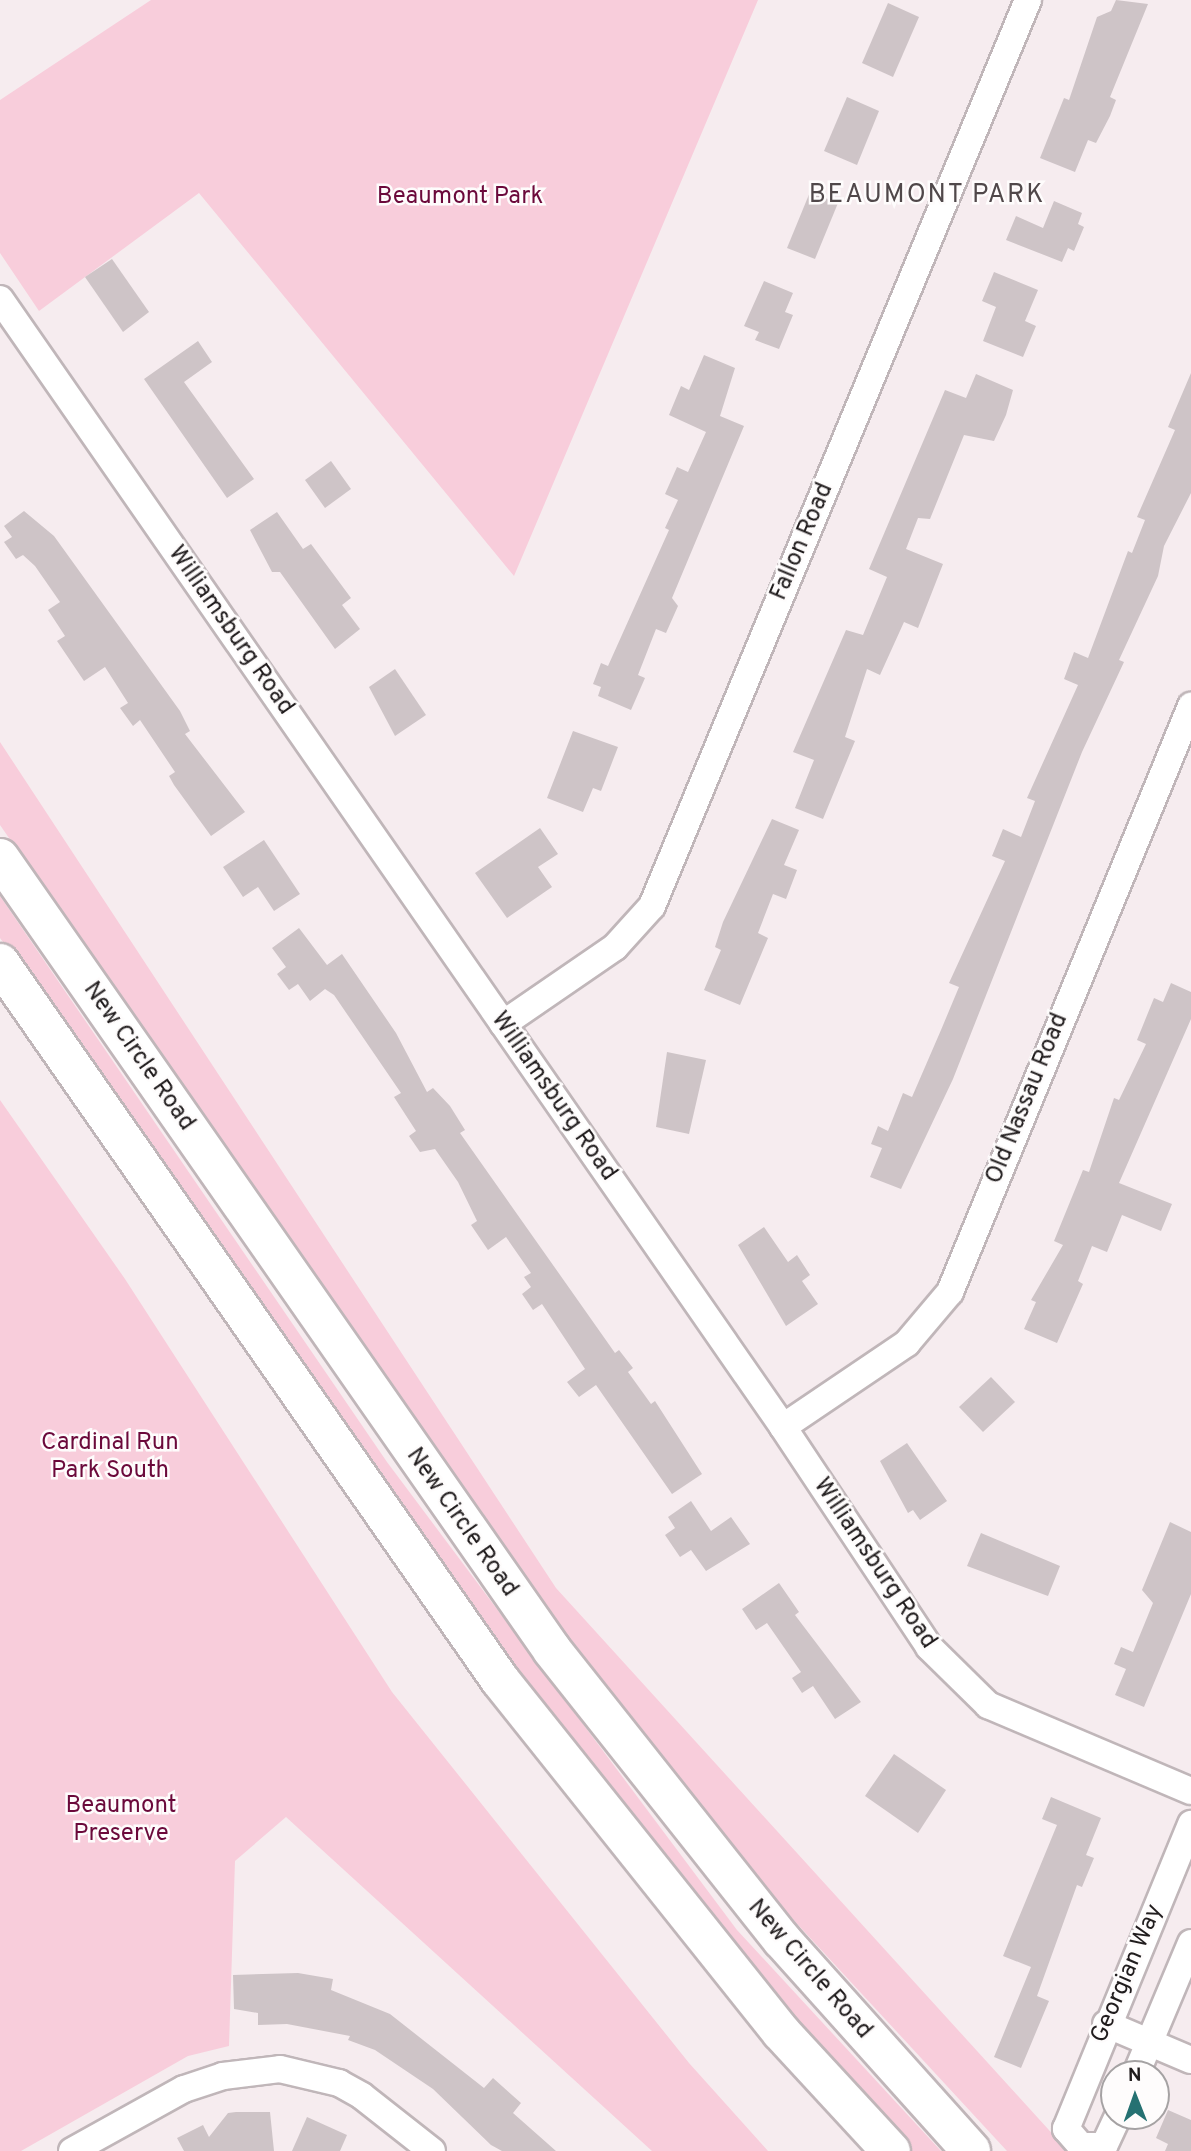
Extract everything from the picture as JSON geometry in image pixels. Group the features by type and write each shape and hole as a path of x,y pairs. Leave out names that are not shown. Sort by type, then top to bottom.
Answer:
{"highway":[{"name":"New Circle Road","path":"0,858 552,1650 782,1940 971,2151"},
{"path":"0,963 500,1680 781,2032 891,2151"}],"street":[{"name":"Fallon Road","path":"503,1024 615,947 652,906 1028,0"},
{"name":"Williamsburg Road","path":"0,299 783,1427 929,1647 958,1681 988,1705 1027,1724 1191,1791"},
{"name":"Old Nassau Road","path":"783,1427 907,1343 950,1292 1191,706"},
{"name":"Georgian Way","path":"1111,2130 1104,2146 1081,2146 1066,2129 1106,2024 1191,1824"},
{"name":"Georgian Way","path":"1142,2060 1191,1943"},
{"path":"1106,2024 1191,2060"},
{"path":"72,2151 184,2089 223,2076 280,2069 339,2083 362,2095 432,2151"}],"green space":[{"name":"Beaumont Park","path":"151,0 758,0 514,576 199,193 39,311 0,253 0,100"},
{"path":"0,742 556,1588 1068,2151 1007,2151 788,1914 538,1602 0,825"},
{"path":"0,896 387,1462 737,1930 941,2151 909,2151 721,1942 450,1590 0,938"},
{"name":"Cardinal Run Park South","path":"0,1100 125,1279 392,1692 689,2063 768,2151 652,2151 286,1817 235,1861 229,2046 188,2056 21,2151 0,2151"}],"building":[{"path":"1116,0 1148,4 1110,97 1116,100 1110,116 1096,143 1088,140 1075,172 1040,158 1064,98 1069,100 1097,17 1111,11"},
{"path":"888,3 919,17 893,77 862,63"},
{"path":"847,97 879,111 857,165 824,151"},
{"path":"810,192 838,203 815,259 787,248"},
{"path":"1054,201 1082,213 1078,224 1084,227 1074,251 1068,248 1062,262 1006,240 1016,216 1043,228"},
{"path":"112,259 149,312 123,332 85,277"},
{"path":"994,272 1038,290 1025,321 1036,326 1023,357 983,341 996,307 982,301"},
{"path":"764,281 793,293 785,312 793,315 779,349 755,340 759,332 744,326"},
{"path":"198,341 212,362 184,382 254,479 227,498 144,379"},
{"path":"704,355 735,368 720,416 744,426 672,598 678,606 666,633 656,629 638,675 645,678 631,710 598,696 601,687 593,684 601,663 608,666 669,530 665,528 678,500 665,494 677,467 688,472 706,432 669,415 681,386 689,390"},
{"path":"1191,373 1191,493 1164,546 1158,576 1119,660 1124,662 1082,752 953,1079 901,1189 870,1177 882,1148 871,1144 878,1126 888,1131 903,1093 912,1097 959,987 949,983 1005,861 992,856 1003,829 1021,837 1035,801 1027,798 1078,685 1064,679 1074,652 1088,658 1128,551 1132,553 1145,520 1137,517 1175,430 1168,427"},
{"path":"976,374 1013,390 1006,415 994,441 964,435 930,519 918,518 906,549 943,564 918,628 904,622 880,675 867,669 845,737 855,741 823,819 795,808 814,760 793,752 846,630 863,635 887,577 869,569 945,390 966,398"},
{"path":"331,461 351,489 325,508 305,480"},
{"path":"24,511 54,536 180,711 190,731 185,734 245,812 211,836 174,785 169,776 175,772 140,720 133,726 120,708 128,703 105,667 84,681 57,641 65,636 48,610 60,602 35,566 23,555 16,559 4,542 12,537 4,526"},
{"path":"277,512 303,549 311,544 351,598 342,605 360,629 335,649 280,572 272,572 250,530"},
{"path":"395,669 426,715 395,736 369,687"},
{"path":"573,731 618,747 601,791 593,788 583,812 547,798"},
{"path":"772,819 799,830 784,865 797,870 786,899 773,894 758,933 768,938 740,1005 704,990 721,950 715,947 723,922"},
{"path":"540,828 558,854 538,867 552,887 507,918 475,873"},
{"path":"264,840 300,894 274,911 258,887 243,897 223,867"},
{"path":"299,928 327,965 342,954 396,1033 427,1092 433,1088 450,1106 465,1130 460,1133 615,1353 619,1350 633,1368 628,1372 651,1404 655,1401 702,1474 672,1494 596,1385 579,1397 567,1382 585,1369 542,1304 533,1310 522,1294 531,1287 524,1277 531,1273 506,1237 488,1250 471,1225 477,1221 458,1182 435,1149 420,1152 409,1136 416,1131 394,1097 401,1093 334,995 325,989 310,1001 298,984 289,990 277,974 286,967 272,948"},
{"path":"1171,983 1191,992 1191,1019 1119,1183 1172,1204 1161,1231 1122,1215 1107,1252 1092,1246 1078,1281 1083,1284 1057,1343 1024,1329 1036,1302 1031,1300 1063,1245 1054,1241 1083,1170 1089,1172 1114,1098 1119,1100 1146,1044 1137,1040 1154,998 1163,1002"},
{"path":"667,1052 706,1060 689,1134 656,1127"},
{"path":"764,1227 788,1262 797,1255 810,1275 802,1281 818,1304 786,1326 738,1245"},
{"path":"991,1377 1015,1402 983,1432 959,1407"},
{"path":"907,1443 947,1501 920,1520 913,1510 908,1513 880,1461"},
{"path":"691,1501 711,1531 731,1517 750,1544 706,1571 691,1550 680,1557 665,1535 675,1528 668,1517"},
{"path":"1170,1522 1191,1532 1191,1594 1144,1707 1115,1695 1126,1669 1114,1664 1121,1647 1133,1652 1153,1603 1142,1590"},
{"path":"981,1533 1060,1566 1048,1596 967,1566"},
{"path":"779,1583 799,1612 795,1615 861,1702 835,1719 813,1686 802,1693 792,1678 801,1672 767,1623 756,1630 742,1609"},
{"path":"894,1754 946,1790 918,1833 865,1796"},
{"path":"1051,1797 1101,1818 1086,1855 1094,1858 1082,1887 1077,1885 1037,1996 1049,2001 1021,2068 994,2057 1031,1967 1003,1956 1057,1825 1042,1819"},
{"path":"298,1973 333,1979 331,1990 390,2014 484,2088 493,2078 521,2103 513,2113 556,2151 502,2151 491,2145 433,2089 375,2050 348,2040 350,2036 287,2024 258,2025 258,2013 234,2009 233,1975"},
{"path":"1170,2111 1191,2120 1191,2151 1165,2151 1168,2144 1156,2138 1159,2130 1170,2130"},
{"path":"270,2112 274,2151 184,2151 177,2138 203,2125 209,2137 228,2113"},
{"path":"307,2117 347,2135 340,2151 292,2151"}],"district":[{"name":"BEAUMONT PARK","path":"927,196"}],"park label":[{"name":"Beaumont Preserve","path":"121,1821"}]}
